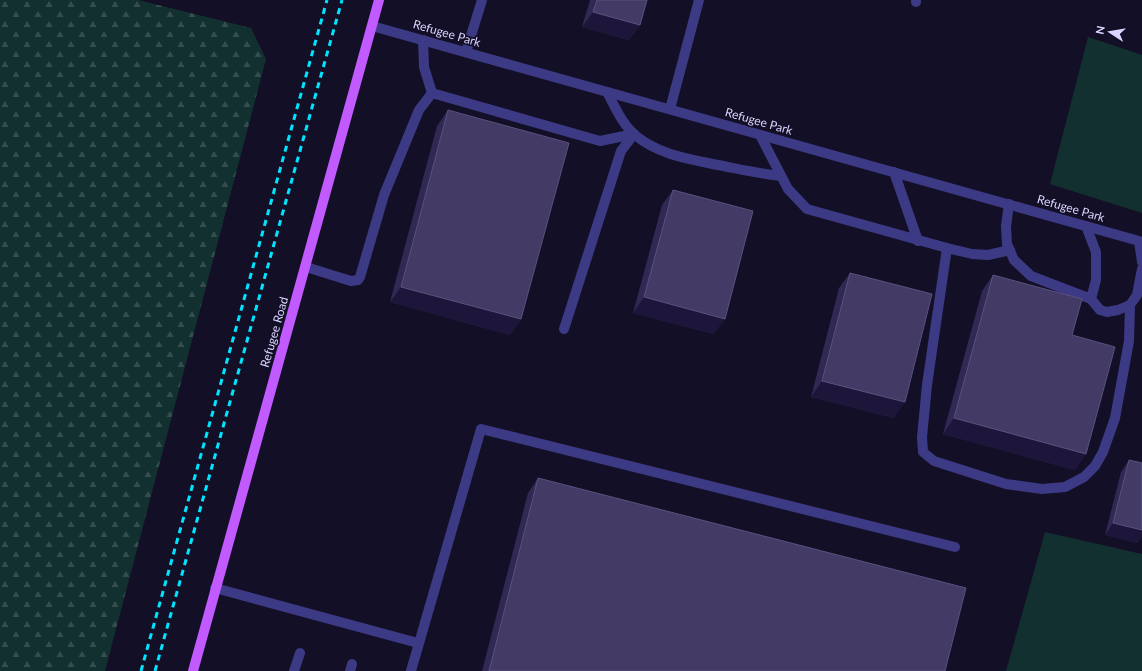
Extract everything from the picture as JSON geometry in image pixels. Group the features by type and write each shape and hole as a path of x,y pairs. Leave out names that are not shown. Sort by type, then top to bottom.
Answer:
{"main road":[{"name":"Refugee Road","path":"193,671 379,0"}],"street":[{"path":"466,52 482,0"},
{"path":"670,109 699,0"},
{"name":"Refugee Park","path":"372,26 1139,241 1142,262"},
{"path":"423,40 424,67 432,93"},
{"path":"607,92 620,117 634,134 650,146 675,156 761,174 781,176"},
{"path":"306,267 351,281 358,280 384,196 419,110 432,93"},
{"path":"432,93 600,141 634,134"},
{"path":"564,329 621,151 634,134"},
{"path":"760,135 788,189 806,209 972,254 988,255 1010,250"},
{"path":"894,172 918,240"},
{"path":"1009,204 1006,226 1007,244 1014,260 1031,276 1092,299 1100,310 1107,312 1118,310 1130,305 1137,295 1142,269"},
{"path":"1086,226 1096,252 1096,280 1092,299"},
{"path":"947,248 927,386 922,437 923,452 934,461 1006,484 1042,489 1065,487 1084,476 1095,466 1103,452 1115,418 1129,341 1130,305"},
{"path":"411,671 481,429 955,547"},
{"path":"215,588 418,643"},
{"path":"294,671 300,652"}],"green space":[{"path":"0,0 138,0 251,28 266,59 105,671 0,671"},
{"path":"1088,37 1142,55 1142,213 1050,184"},
{"path":"1045,532 1142,554 1142,671 1006,671"}],"building":[{"path":"597,0 647,0 640,25 593,12"},
{"path":"448,110 569,143 521,319 401,287"},
{"path":"673,190 753,211 725,319 644,297"},
{"path":"850,273 932,294 905,402 822,381"},
{"path":"993,275 1082,299 1072,335 1115,347 1086,454 954,418"},
{"path":"1129,460 1142,463 1142,530 1113,523"},
{"path":"538,478 966,588 945,671 489,671"}],"railway":[{"path":"141,671 327,0"},
{"path":"155,671 342,0"}]}
